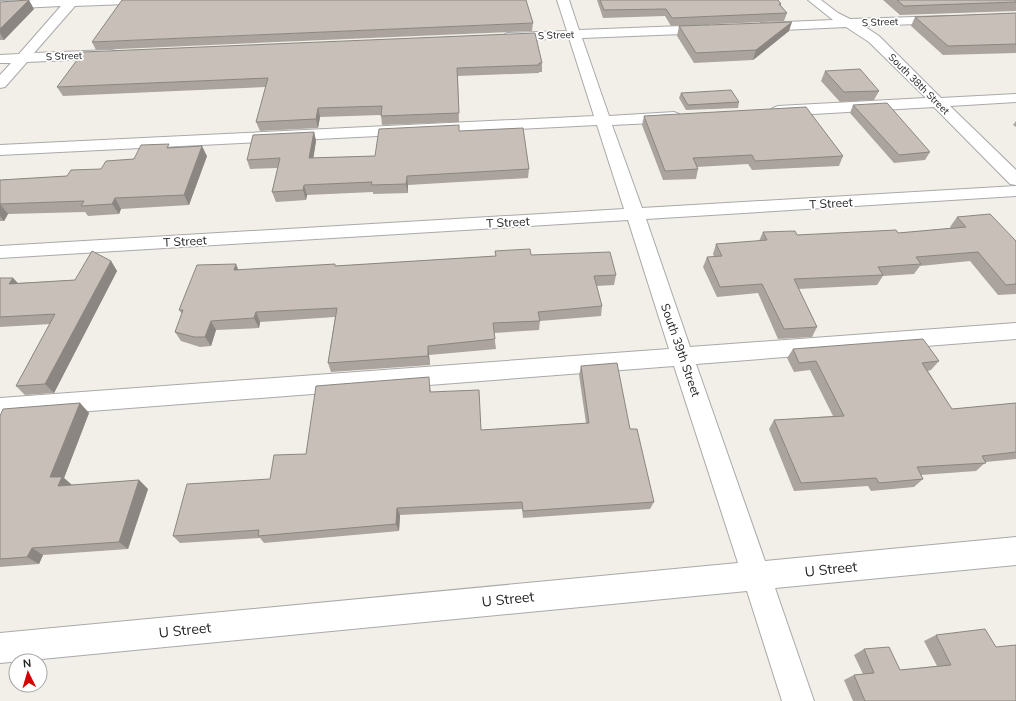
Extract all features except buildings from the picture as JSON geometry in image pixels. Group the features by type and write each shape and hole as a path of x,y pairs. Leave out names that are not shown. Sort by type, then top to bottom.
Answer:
{"street":[{"path":"0,5 126,0"},
{"name":"South 39th Street","path":"563,0 798,701"},
{"name":"South 38th Street","path":"814,0 834,16 874,39 1016,180"},
{"path":"0,84 73,1"},
{"name":"S Street","path":"746,27 955,19"},
{"name":"S Street","path":"495,38 722,28"},
{"name":"S Street","path":"0,59 125,54"},
{"path":"760,112 1016,98"},
{"path":"0,150 690,116"},
{"name":"T Street","path":"0,252 1016,191"},
{"path":"0,408 1016,331"},
{"name":"U Street","path":"0,648 1016,551"}]}
